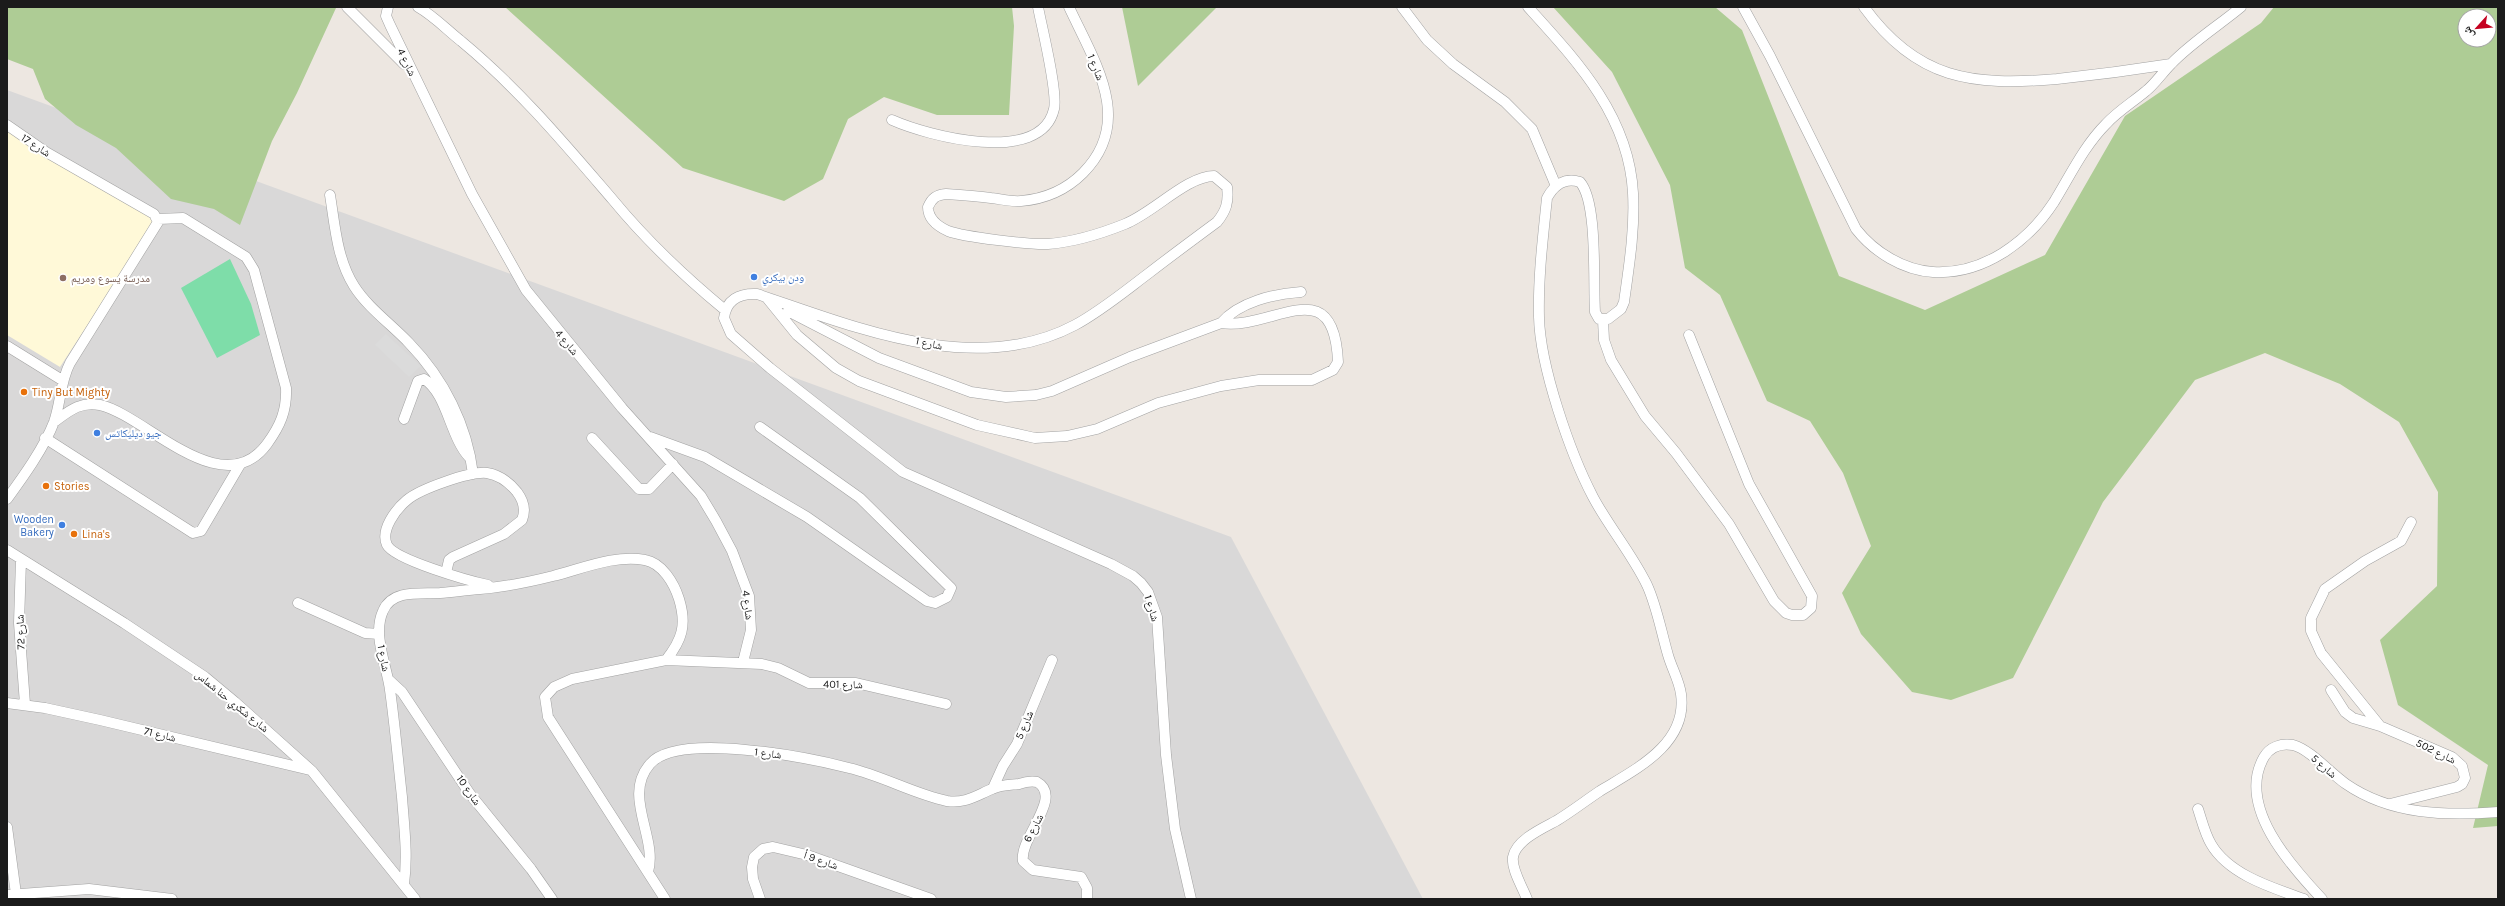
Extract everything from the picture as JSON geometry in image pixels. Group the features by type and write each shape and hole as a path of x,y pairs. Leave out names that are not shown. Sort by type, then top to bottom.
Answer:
{"street":[{"path":"347,7 412,73"},
{"name":"شارع 4","path":"388,7 387,18 412,73 472,194 526,290 648,437 708,506 732,551 746,585 751,607 751,630 743,662"},
{"path":"418,7 478,55 526,100 560,136 613,201 666,256 725,310"},
{"path":"892,120 922,131 991,144 1008,143 1036,132 1044,127 1050,119 1056,99 1038,7"},
{"name":"شارع 1","path":"1069,7 1090,52 1107,95 1109,125 1095,160 1076,180 1062,189 1035,199 1020,202 946,194 937,195 931,200 928,207 931,218 949,231 968,235 1033,244 1061,242 1091,236 1126,224 1154,209 1190,183 1204,176 1214,176 1227,187 1229,198 1223,215 1217,222 1116,298 1075,325 1034,341 1013,346 974,349 947,347 863,329 770,302 757,294 743,295 728,304 725,310 724,318 732,334 842,426 903,472 1111,564 1133,576 1141,583 1148,592 1157,617 1166,755 1175,829 1191,899"},
{"path":"1402,7 1427,40 1453,64 1505,102 1532,129 1556,186"},
{"path":"1528,7 1560,40 1597,90 1615,121 1625,149 1633,194 1632,234 1626,286 1621,309 1614,316 1603,320"},
{"path":"1743,7 1770,56 1856,229 1884,254 1911,267 1929,272 1942,272 1974,267 1989,260 2019,241 2052,203 2083,154 2105,125 2147,90 2171,64 2241,7"},
{"path":"1864,7 1882,29 1907,53 1928,65 1979,81 2030,81 2096,75 2171,64"},
{"name":"شارع 17","path":"7,125 67,164 154,214 158,220"},
{"path":"1527,899 1512,862 1516,849 1539,830 1631,773 1661,750 1675,732 1680,722 1682,708 1677,678 1670,662 1652,598 1628,551 1602,512 1586,483 1564,425 1550,376 1539,319 1540,277 1547,198 1556,186 1568,180 1574,180 1580,182 1585,189 1592,230 1595,312 1603,320 1604,340 1609,356 1645,416 1676,453 1729,524 1774,601 1786,613 1792,616 1803,615 1811,608 1812,596 1749,484 1690,334"},
{"path":"330,195 341,257 354,286 376,312 418,352 440,380 463,429 471,458 473,474"},
{"path":"7,499 26,473 54,422 62,380 114,292 157,225 158,220 182,218 211,233 246,257 254,270 281,368 287,403 283,418 260,453 241,463 219,463 191,455 177,449 119,413 100,406 84,404 76,406 54,422"},
{"path":"1221,323 1228,315 1252,303 1283,293 1301,292"},
{"path":"770,302 801,317 856,348 879,358 971,392 1006,397 1036,395 1058,389 1130,357 1221,323 1241,325 1290,311 1317,310 1323,314 1331,329 1338,362 1333,370 1312,380 1252,381 1221,386 1158,403 1097,429 1067,436 1035,438 976,425 859,381 836,368 814,351 787,325 770,302"},
{"path":"7,346 62,380"},
{"path":"404,419 418,381 424,380 429,382 437,393 460,444 471,458"},
{"path":"648,437 705,457 807,517 927,601 935,603 947,597 951,588 860,498 760,427"},
{"path":"45,438 193,533 201,531 241,463"},
{"path":"592,438 639,489 649,489 673,464"},
{"path":"446,573 449,560 453,557 514,529 524,515 524,508 518,494 504,479 485,473 473,474 424,490 406,500 390,519 385,536 387,545 394,552 446,573 469,581 500,587 620,560 646,560 653,563 673,582 682,610 680,643 666,660"},
{"path":"2380,726 2321,653 2311,631 2311,618 2325,589 2365,561 2401,541 2411,522"},
{"name":"شارع شكري حنا شماس","path":"7,550 124,623 205,677 265,727 312,771 415,899"},
{"name":"شارع 72","path":"21,560 19,623 24,704"},
{"name":"شارع 1","path":"404,884 406,867 404,830 389,680 379,634 380,620 386,605 403,595 500,587"},
{"path":"298,603 365,633 379,634"},
{"name":"شارع 401","path":"648,872 548,718 545,697 554,687 572,679 666,660 743,662 778,668 809,683 856,683 946,704"},
{"name":"شارع 5","path":"993,788 1002,766 1017,744 1052,660"},
{"name":"شارع 10","path":"389,680 402,692 470,794 552,899"},
{"name":"شارع 502","path":"2331,690 2345,712 2354,718 2380,726 2452,757 2462,766 2465,771 2464,781 2457,787 2390,804"},
{"name":"شارع 71","path":"7,703 24,704 124,725 312,771"},
{"name":"شارع 5","path":"2322,899 2282,853 2261,810 2256,785 2261,762 2268,751 2280,745 2292,745 2306,750 2329,772 2363,795 2406,810 2428,812 2498,812"},
{"name":"شارع 1","path":"648,872 650,856 639,791 649,765 660,755 674,751 717,749 775,753 850,768 956,802 980,795 993,788"},
{"name":"شارع 6","path":"993,788 1029,782 1042,786 1046,792 1046,801 1023,848 1023,861 1033,870 1081,877 1087,888 1087,899"},
{"path":"2198,809 2211,845 2229,865 2264,883 2304,899"},
{"path":"7,827 12,895 89,890 172,899"},
{"name":"شارع 9 أ","path":"760,899 753,879 752,867 754,857 763,849 773,847 807,855 931,899"},
{"path":"648,872 665,899"}],"shaded area":[{"path":"7,90 1231,537 1423,899 7,899"},
{"name":"مدرسة يسوع ومريم","path":"7,130 156,220 60,367 7,335"},
{"path":"386,334 421,366 409,377 375,345"}],"green space":[{"path":"7,7 336,8 297,93 272,141 240,225 214,209 171,199 116,148 76,125 45,99 33,69 7,59"},
{"path":"505,7 1012,7 1014,26 1009,115 937,115 884,97 848,119 823,179 784,201 683,168"},
{"path":"1122,7 1217,7 1138,86"},
{"path":"1553,7 1715,7 1742,30 1839,276 1925,310 2045,255 2125,116 2261,23 2274,7 2498,7 2498,826 2473,828 2488,765 2398,705 2380,640 2437,586 2438,492 2399,422 2340,384 2265,353 2195,380 2103,502 2013,678 1951,700 1912,692 1861,634 1842,593 1871,546 1843,473 1810,421 1767,401 1720,295 1685,268 1670,185 1612,72"},
{"path":"230,259 251,304 260,335 217,358 181,288"}],"place":[{"name":"ودن بيكري","path":"754,277"},
{"name":"مدرسة يسوع ومريم","path":"63,278"},
{"name":"Tiny But Mighty","path":"24,392"},
{"name":"جيو ديليكاتس","path":"97,433"},
{"name":"Stories","path":"46,486"},
{"name":"Wooden Bakery","path":"62,525"},
{"name":"Lina's","path":"74,534"}]}
